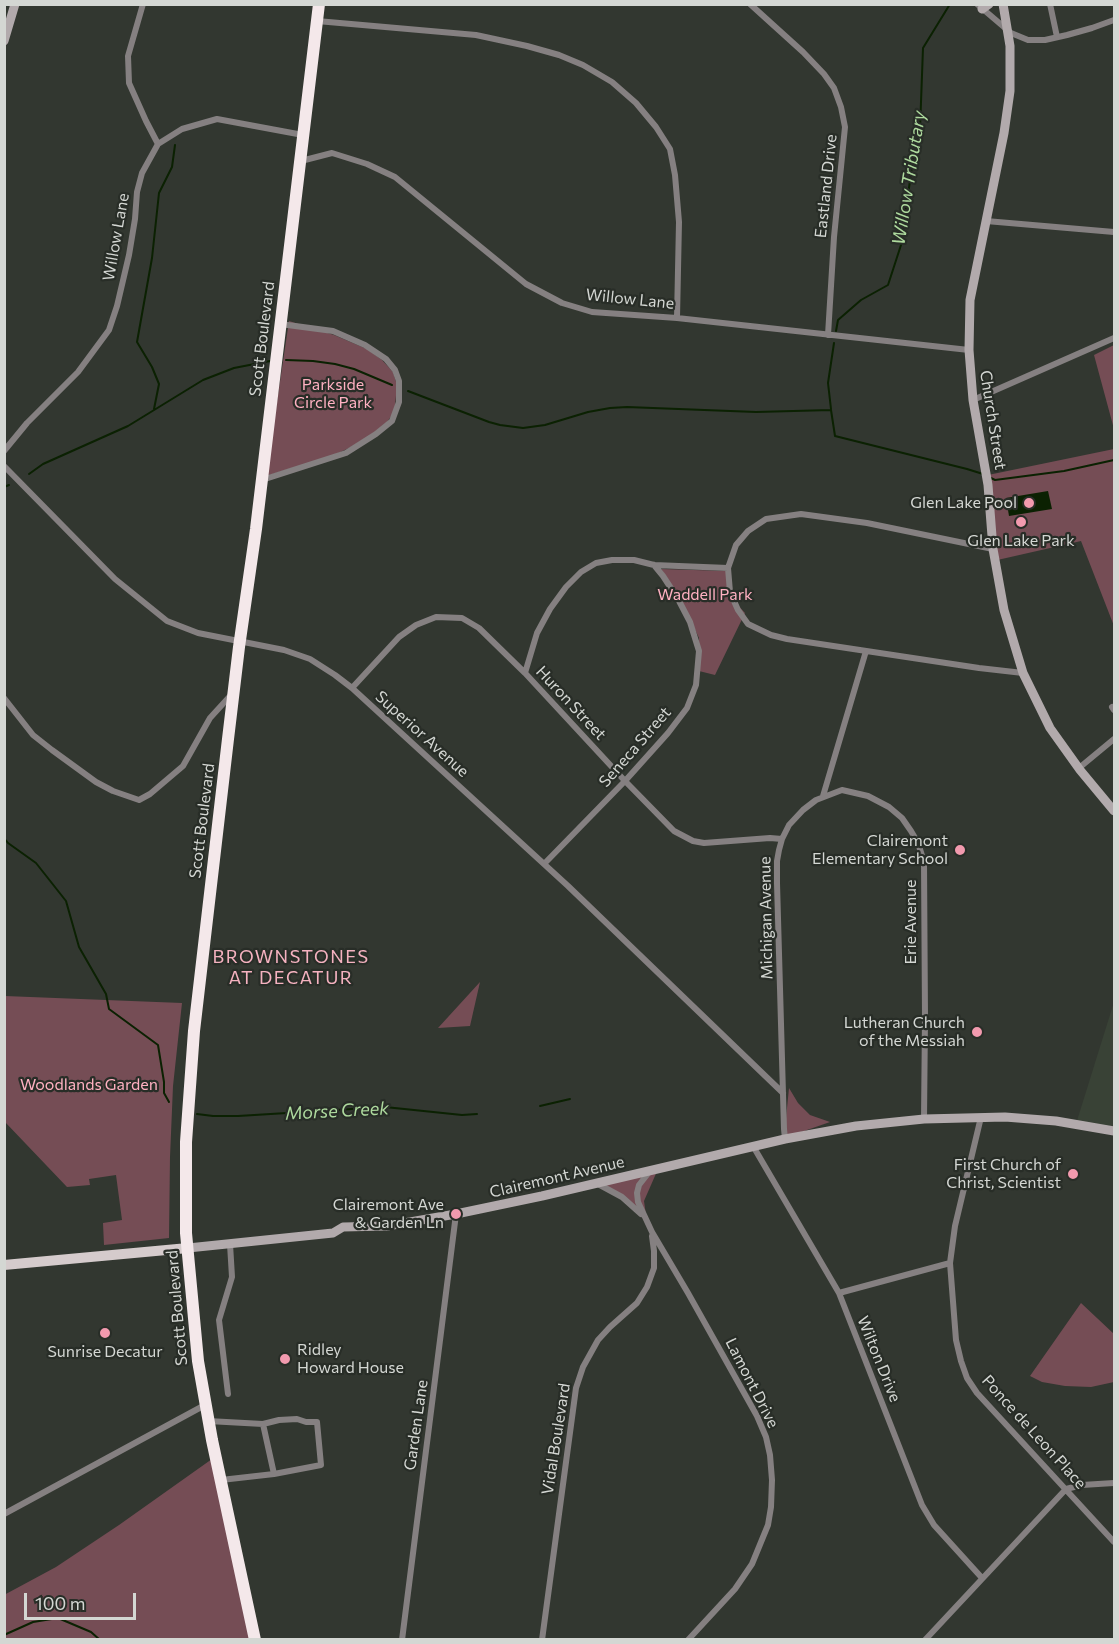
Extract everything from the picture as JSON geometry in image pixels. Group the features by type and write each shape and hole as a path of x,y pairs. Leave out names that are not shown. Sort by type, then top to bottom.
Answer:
{"highway":[{"name":"Scott Boulevard","path":"255,1640 208,1421 193,1326 186,1233 186,1142 194,1031 319,4"}],"main road":[{"path":"4,41 15,4"},
{"name":"Church Street","path":"1003,4 1009,31 1011,61 1009,99 970,300 969,350 973,400 988,485 993,549 1004,610 1023,673 1050,728 1079,768 1109,801 1114,811"},
{"name":"Clairemont Avenue","path":"4,1265 333,1233 343,1227 387,1226 504,1205 753,1146 856,1126 924,1119 981,1117 1048,1120 1114,1131"}],"street":[{"path":"143,4 128,56 129,83 158,144 182,129 217,119 303,135"},
{"name":"Eastland Drive","path":"750,4 824,74 834,88 841,107 845,127 844,150 834,237 828,335"},
{"path":"1050,4 1057,38"},
{"path":"983,6 1009,31 1028,40 1057,38 1114,20"},
{"path":"317,21 476,36 507,42 559,55 583,65 612,82 636,103 656,127 670,149 679,222 677,318"},
{"name":"Willow Lane","path":"4,452 27,423 78,372 109,330 129,255 137,192 142,173 158,144"},
{"name":"Willow Lane","path":"300,162 332,153 367,164 394,177 526,284 562,303 592,312 677,318 969,350"},
{"path":"986,221 1114,232"},
{"path":"261,480 346,453 392,421 399,402 399,381 395,370 386,359 365,345 333,332 280,324"},
{"path":"973,400 1114,338"},
{"name":"Superior Avenue","path":"4,466 115,579 167,621 198,633 284,650 310,658 352,688 544,864 783,1093"},
{"path":"993,549 867,523 801,514 766,519 748,531 736,545 728,568 730,592 738,610 748,624 771,635 1023,673"},
{"path":"525,673 537,633 550,609 566,587 581,572 596,563 634,560 654,565 728,568"},
{"name":"Seneca Street","path":"544,864 668,733 687,708 696,685 699,651 690,622 673,591 654,565"},
{"name":"Huron Street","path":"352,688 399,637 416,625 436,617 462,618 479,628 525,673 674,831 693,841 704,843 782,839"},
{"path":"823,796 866,651"},
{"path":"4,698 33,735 52,750 96,782 112,791 139,800 150,794 183,766 210,718 234,692"},
{"path":"1079,768 1114,739"},
{"name":"Erie Avenue","path":"823,796 842,790 868,796 889,807 912,831 924,862 924,1119"},
{"name":"Michigan Avenue","path":"785,1139 777,861 782,839 789,825 798,814 823,796"},
{"name":"Ponce de Leon Place","path":"981,1117 955,1226 950,1263 956,1340 961,1360 967,1378 977,1393 1114,1542"},
{"name":"Wilton Drive","path":"753,1146 839,1293 922,1505 934,1525 982,1578"},
{"name":"Lamont Drive","path":"651,1171 641,1182 637,1193 638,1202 646,1222 757,1416 766,1437 772,1480 768,1525 752,1564 735,1589 688,1640"},
{"path":"597,1184 629,1202 646,1222"},
{"name":"Garden Lane","path":"402,1640 456,1214"},
{"name":"Vidal Boulevard","path":"542,1640 576,1388 583,1367 598,1340 637,1303 647,1287 652,1275 654,1260 652,1232"},
{"path":"228,1395 219,1320 232,1277 230,1244"},
{"path":"839,1293 950,1263"},
{"path":"4,1514 205,1405"},
{"path":"208,1421 263,1424 297,1419 317,1422 321,1465 274,1474 220,1480"},
{"path":"263,1424 274,1474"},
{"path":"925,1640 1066,1489 1082,1485 1114,1483"}],"shaded area":[{"name":"Glen Lake Pool","path":"1048,491 1052,509 1009,516 1006,498"},
{"path":"1114,1002 1114,1135 1075,1127"}],"green space":[{"name":"Parkside Circle Park","path":"289,321 334,335 367,349 382,360 393,372 397,385 395,406 387,422 351,447 332,456 266,476"},
{"path":"1114,345 1114,429 1094,355"},
{"path":"1114,449 1114,626 1081,541 993,561 988,475"},
{"name":"Waddell Park","path":"661,569 726,571 735,602 745,613 715,675 699,671 699,638 679,596"},
{"path":"480,982 470,1026 438,1028"},
{"name":"Woodlands Garden","path":"5,996 182,1003 173,1086 169,1238 104,1245 103,1223 122,1220 116,1175 89,1179 90,1185 67,1187 5,1122"},
{"path":"789,1088 798,1103 810,1115 830,1122 784,1138"},
{"path":"658,1169 644,1201 647,1222 640,1212 598,1182"},
{"path":"1081,1303 1114,1334 1114,1382 1091,1387 1065,1386 1042,1382 1030,1376"},
{"path":"212,1459 257,1639 5,1639 4,1595 56,1567"}],"waterway":[{"name":"Willow Tributary","path":"836,331 838,320 861,300 888,285 901,245 914,152 920,129 923,48 950,4"},
{"path":"154,409 159,384 137,342 152,258 159,193 172,167 175,145"},
{"name":"Willow Tributary","path":"831,409 828,383 834,343"},
{"path":"286,360 335,364 354,369 392,385"},
{"path":"29,474 43,464 128,426 203,380 234,368 270,361"},
{"path":"408,391 489,422 523,428 545,425 588,412 627,407 756,412 831,410 835,436 983,474"},
{"path":"991,478 995,480 1064,471 1114,460"},
{"path":"4,487 9,485"},
{"name":"Morse Creek","path":"4,838 36,863 66,901 79,947 106,994 109,1009 158,1045 164,1093 169,1102"},
{"path":"540,1106 570,1099"},
{"name":"Morse Creek","path":"197,1114 238,1116 385,1107 462,1115 477,1114"},
{"path":"4,1635 33,1622 58,1618 91,1632 100,1640"}],"place":[{"name":"Glen Lake Pool","path":"1029,503"},
{"name":"Glen Lake Park","path":"1021,522"},
{"name":"Clairemont Elementary School","path":"960,850"},
{"name":"Lutheran Church of the Messiah","path":"977,1032"},
{"name":"First Church of Christ, Scientist","path":"1073,1174"},
{"name":"Clairemont Ave & Garden Ln","path":"456,1214"},
{"name":"Sunrise Decatur","path":"105,1333"},
{"name":"Ridley Howard House","path":"285,1359"}],"district":[{"name":"BROWNSTONES AT DECATUR","path":"291,967"}]}
